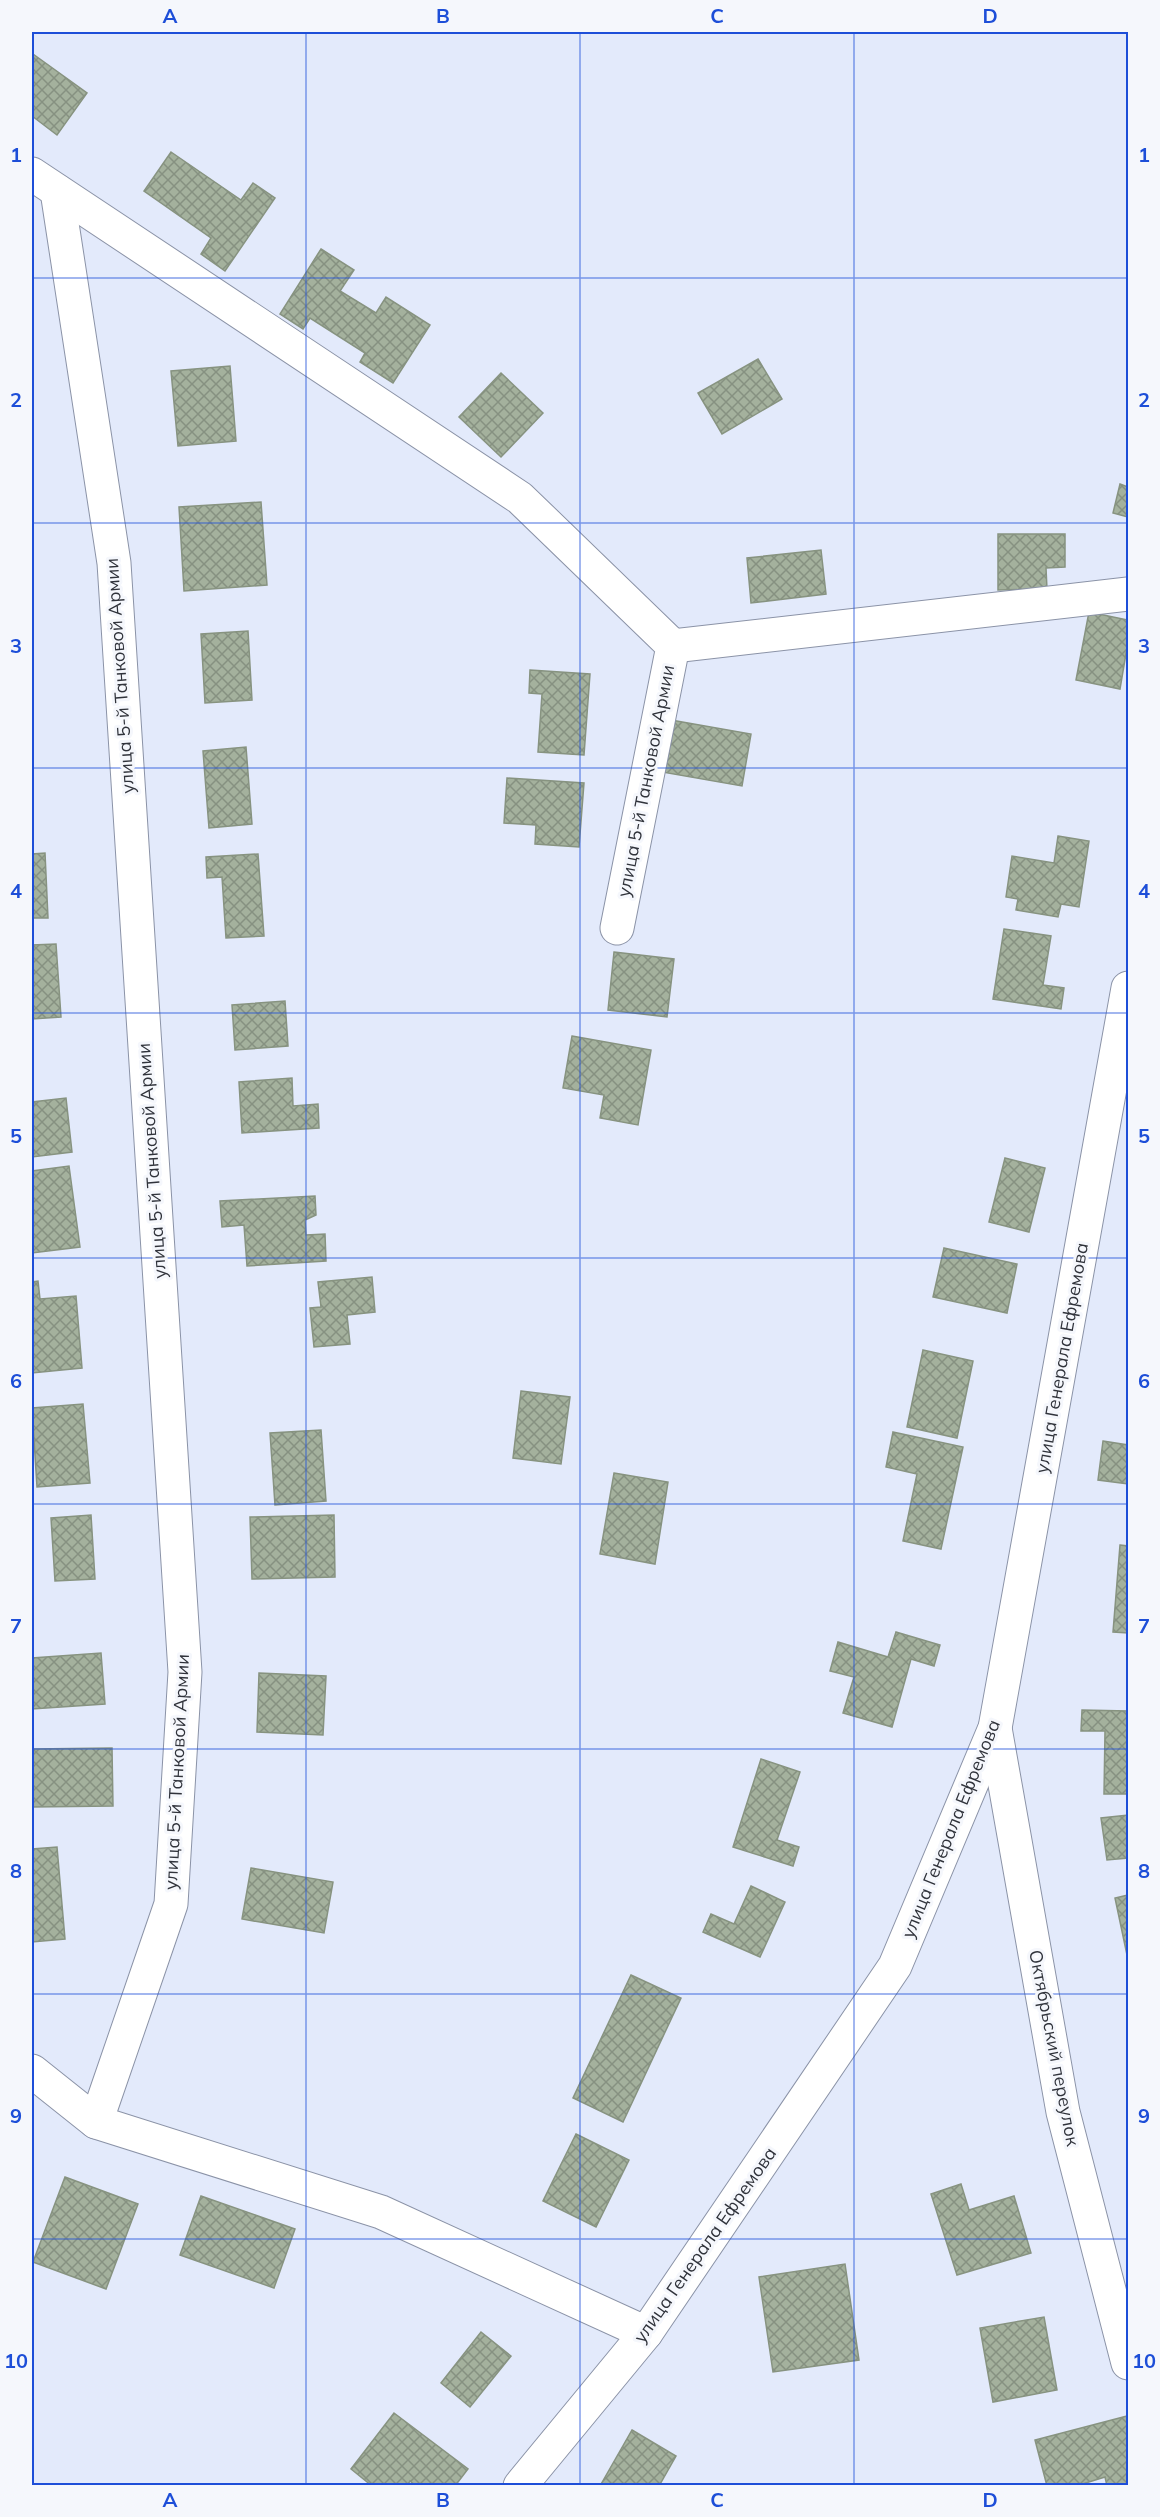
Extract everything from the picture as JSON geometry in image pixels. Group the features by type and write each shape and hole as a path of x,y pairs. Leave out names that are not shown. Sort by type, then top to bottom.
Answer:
{"street":[{"name":"улица 5-й Танковой Армии","path":"44,183 520,498 673,646 617,928"},
{"name":"улица 5-й Танковой Армии","path":"44,183 114,563 184,1672 171,1904 96,2122"},
{"path":"673,646 1128,594"},
{"name":"улица Генерала Ефремова","path":"520,2486 646,2333 895,1966 996,1728 1128,988"},
{"name":"Октябрьский переулок","path":"996,1728 1063,2112 1128,2363"},
{"path":"32,2071 96,2122 381,2212 646,2333"}],"building":[{"path":"33,54 87,93 57,135 32,116"},
{"path":"171,152 241,200 253,183 275,198 225,271 201,254 211,238 144,191"},
{"path":"321,249 354,270 340,291 376,313 386,297 430,325 393,383 360,362 365,353 310,318 303,329 280,314"},
{"path":"758,359 782,399 722,434 698,393"},
{"path":"230,366 236,441 178,446 171,371"},
{"path":"501,373 543,413 501,457 459,417"},
{"path":"1120,484 1128,487 1128,517 1113,513"},
{"path":"261,502 267,585 184,591 179,507"},
{"path":"998,534 1065,534 1065,567 1046,568 1047,589 998,590"},
{"path":"821,550 826,594 751,603 747,558"},
{"path":"1089,612 1128,620 1128,642 1120,689 1076,680"},
{"path":"248,631 252,700 205,703 201,634"},
{"path":"530,670 590,674 584,755 538,752 542,694 529,693"},
{"path":"671,720 751,734 742,786 662,772"},
{"path":"246,747 252,824 209,828 203,751"},
{"path":"507,778 584,783 579,847 535,844 536,825 504,823"},
{"path":"1058,836 1089,841 1079,907 1061,904 1058,917 1016,910 1018,899 1006,897 1012,856 1054,863"},
{"path":"45,853 48,918 32,918 32,854"},
{"path":"258,854 264,936 226,938 222,877 207,878 206,857"},
{"path":"1004,929 1051,936 1043,985 1064,988 1061,1009 993,999"},
{"path":"56,944 61,1017 32,1019 32,945"},
{"path":"614,952 674,959 667,1017 608,1010"},
{"path":"285,1001 288,1046 235,1050 232,1005"},
{"path":"572,1036 651,1050 638,1125 600,1118 604,1095 563,1088"},
{"path":"292,1078 293,1106 318,1104 319,1128 242,1133 239,1082"},
{"path":"66,1098 72,1152 32,1157 32,1102"},
{"path":"1005,1158 1045,1168 1029,1232 989,1222"},
{"path":"69,1166 80,1247 32,1253 32,1171"},
{"path":"315,1196 316,1215 305,1220 306,1235 325,1234 326,1261 247,1266 244,1225 222,1227 220,1201"},
{"path":"944,1248 1017,1264 1007,1313 933,1297"},
{"path":"372,1277 375,1312 347,1315 350,1344 314,1347 310,1308 321,1307 318,1282"},
{"path":"38,1281 40,1299 76,1296 82,1368 32,1373 32,1282"},
{"path":"923,1350 973,1361 957,1438 907,1427"},
{"path":"521,1391 570,1397 561,1464 513,1458"},
{"path":"83,1404 90,1483 37,1487 32,1408"},
{"path":"321,1430 326,1501 275,1505 270,1433"},
{"path":"893,1432 963,1447 941,1549 903,1541 917,1474 886,1467"},
{"path":"1103,1441 1128,1445 1128,1484 1098,1480"},
{"path":"614,1473 668,1482 655,1564 600,1554"},
{"path":"91,1515 95,1579 55,1581 51,1518"},
{"path":"334,1515 335,1577 252,1579 250,1517"},
{"path":"1120,1545 1128,1546 1128,1633 1113,1632"},
{"path":"896,1632 940,1645 934,1666 911,1659 892,1727 843,1713 854,1677 830,1671 838,1642 888,1657"},
{"path":"101,1653 105,1704 32,1709 32,1658"},
{"path":"259,1673 326,1676 323,1735 257,1732"},
{"path":"1082,1710 1128,1711 1128,1794 1104,1794 1105,1731 1081,1731"},
{"path":"112,1748 113,1806 32,1807 32,1749"},
{"path":"761,1759 800,1772 777,1840 799,1847 793,1866 733,1847"},
{"path":"1128,1815 1128,1858 1107,1860 1101,1818"},
{"path":"57,1847 65,1939 32,1942 32,1849"},
{"path":"251,1868 333,1882 324,1933 242,1919"},
{"path":"751,1886 785,1902 760,1957 703,1932 711,1914 734,1924"},
{"path":"1128,1895 1128,1955 1127,1955 1115,1898"},
{"path":"631,1975 681,1998 623,2122 573,2098"},
{"path":"576,2134 629,2160 596,2227 543,2201"},
{"path":"65,2177 138,2204 106,2289 33,2262"},
{"path":"961,2184 969,2210 1014,2196 1031,2253 957,2275 931,2194"},
{"path":"201,2196 295,2229 274,2288 180,2255"},
{"path":"845,2264 859,2360 773,2372 759,2277"},
{"path":"1044,2317 1057,2390 993,2402 980,2328"},
{"path":"481,2332 511,2356 470,2407 441,2383"},
{"path":"394,2413 468,2469 455,2486 416,2486 410,2481 407,2486 372,2486 351,2469"},
{"path":"1127,2416 1128,2486 1107,2486 1105,2477 1076,2486 1047,2486 1035,2440"},
{"path":"632,2430 676,2456 659,2486 600,2486"}]}
